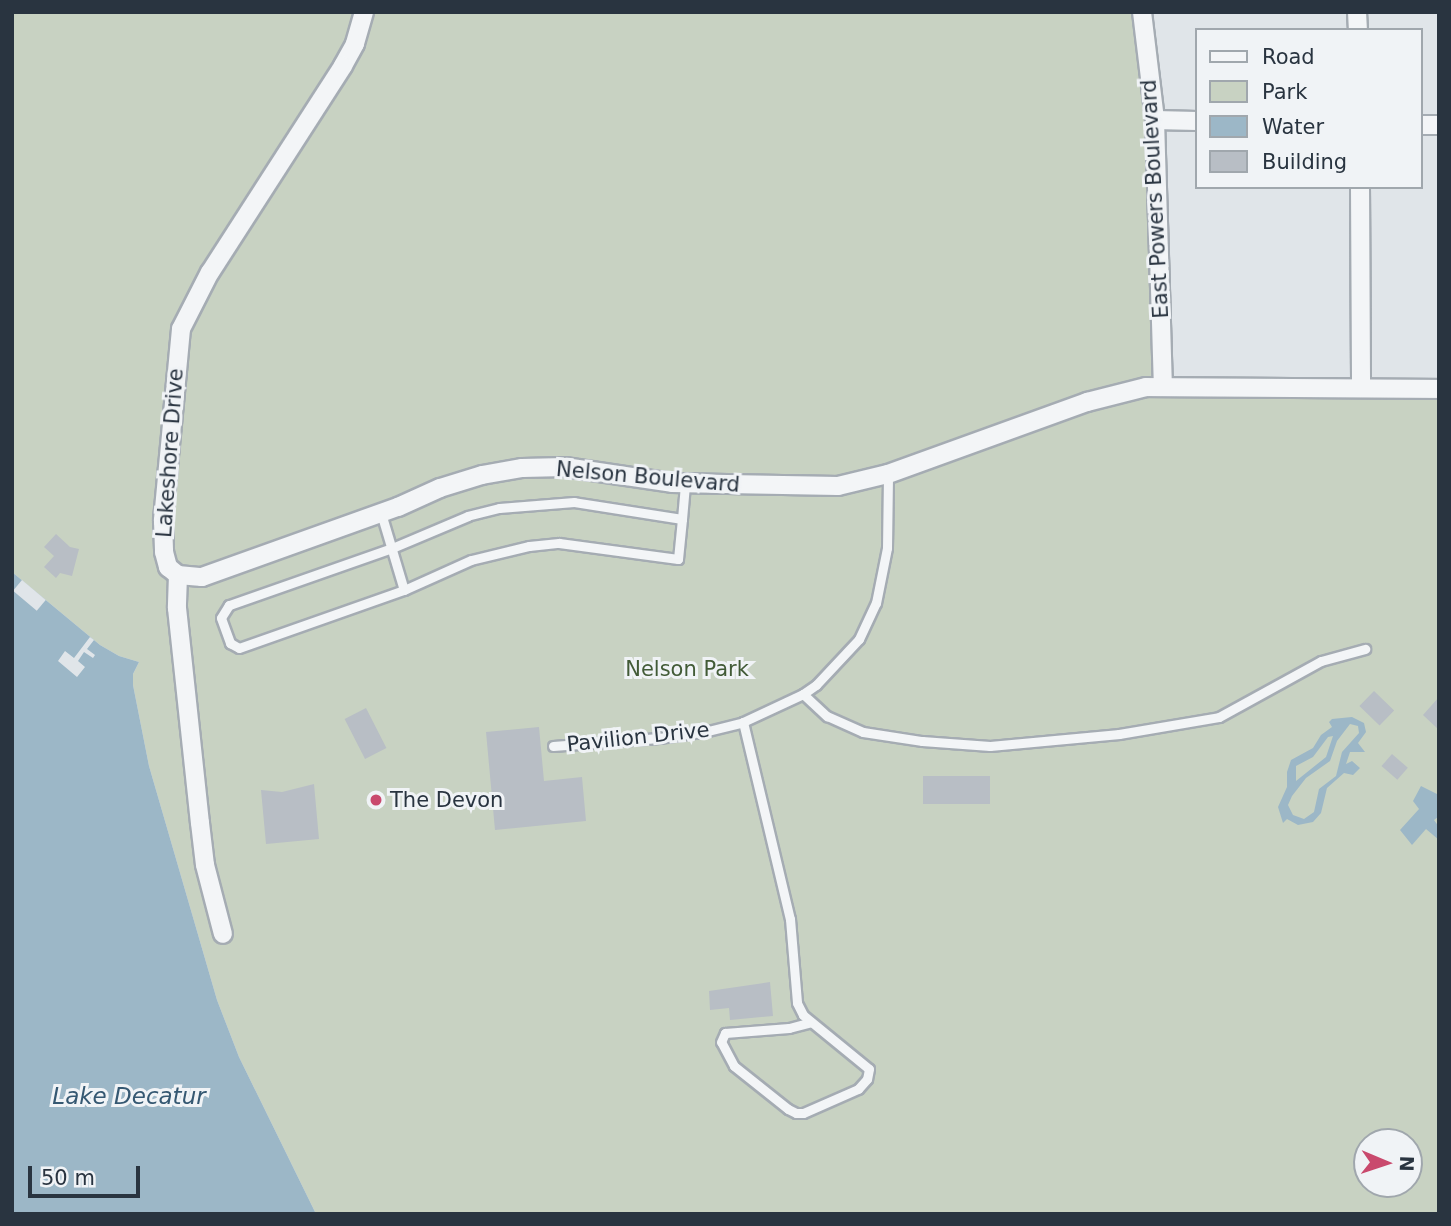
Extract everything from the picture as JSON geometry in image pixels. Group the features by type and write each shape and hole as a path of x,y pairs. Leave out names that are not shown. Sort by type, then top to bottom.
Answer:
{"street":[{"name":"Lakeshore Drive","path":"223,934 205,865 177,608 178,575 168,567 164,552 163,522 181,329 194,300 224,249 343,66 355,44 364,12"},
{"name":"East Powers Boulevard","path":"1143,12 1155,120 1163,385"},
{"path":"1155,120 1196,121"},
{"path":"1360,189 1362,387"},
{"name":"Nelson Boulevard","path":"178,575 202,577 381,513 440,488 482,475 522,468 565,467 685,484 838,486 888,474 1108,395 1163,385 1439,389"}],"lane":[{"name":"Pavilion Drive","path":"553,746 669,737 743,722 803,694 816,685 859,639 873,611 887,548 888,474"},
{"path":"682,519 574,502 530,504 468,516 392,548 229,605 222,612 223,625 230,643 239,648 404,590 471,560 529,546 559,543 678,559 682,519 685,484"},
{"path":"381,513 404,590"},
{"path":"803,694 827,716 863,732 922,741 990,746 1119,734 1219,716 1321,661 1365,649"},
{"path":"743,722 790,919 797,1003 803,1016 811,1022 869,1069 865,1084 858,1089 803,1113 788,1110 734,1066 721,1042 725,1034 789,1028 811,1022"}],"green space":[{"name":"Nelson Park","path":"12,12 1135,12 1147,118 1158,396 1439,400 1439,1214 316,1214 239,1057 217,1000 149,766 133,685 133,674 139,662 119,656 100,645 12,572"}],"water":[{"name":"Lake Decatur","path":"12,572 100,645 119,656 139,662 133,674 133,685 149,766 217,1000 239,1057 316,1214 12,1214"},
{"path":"1352,717 1364,723 1366,732 1358,743 1365,752 1350,752 1346,764 1352,761 1360,768 1353,775 1344,773 1327,788 1321,813 1313,822 1298,825 1287,819 1283,823 1278,807 1287,787 1287,772 1291,760 1313,748 1321,735 1332,727 1329,722 1332,719","holes":["1350,724 1358,726 1359,733 1342,752 1336,776 1319,789 1314,812 1304,819 1293,815 1288,805 1292,796 1306,778 1330,761 1337,741","1333,736 1326,757 1296,781 1296,766 1313,757 1328,737"]},
{"path":"1421,786 1439,795 1439,820 1438,817 1434,820 1439,827 1439,840 1426,829 1412,845 1400,830 1419,809 1413,801"}],"pier":[{"path":"22,580 46,600 37,611 13,591"},
{"path":"90,637 94,640 87,649 95,655 93,658 84,652 78,661 85,667 77,677 58,661 65,651 74,658"}],"building":[{"path":"56,534 70,547 79,549 72,576 60,573 56,578 44,567 54,556 44,547"},
{"path":"1374,691 1394,710 1380,726 1359,706"},
{"path":"1439,697 1439,730 1423,715"},
{"path":"366,708 386,748 365,759 345,719"},
{"path":"539,727 544,781 582,777 586,821 495,830 486,732"},
{"path":"1392,754 1408,768 1397,780 1382,766"},
{"path":"923,776 990,776 990,804 923,804"},
{"path":"314,784 319,839 266,844 261,790 282,792"},
{"path":"770,982 773,1016 730,1020 729,1008 710,1010 709,991"}],"place":[{"name":"The Devon","path":"376,800"}]}
